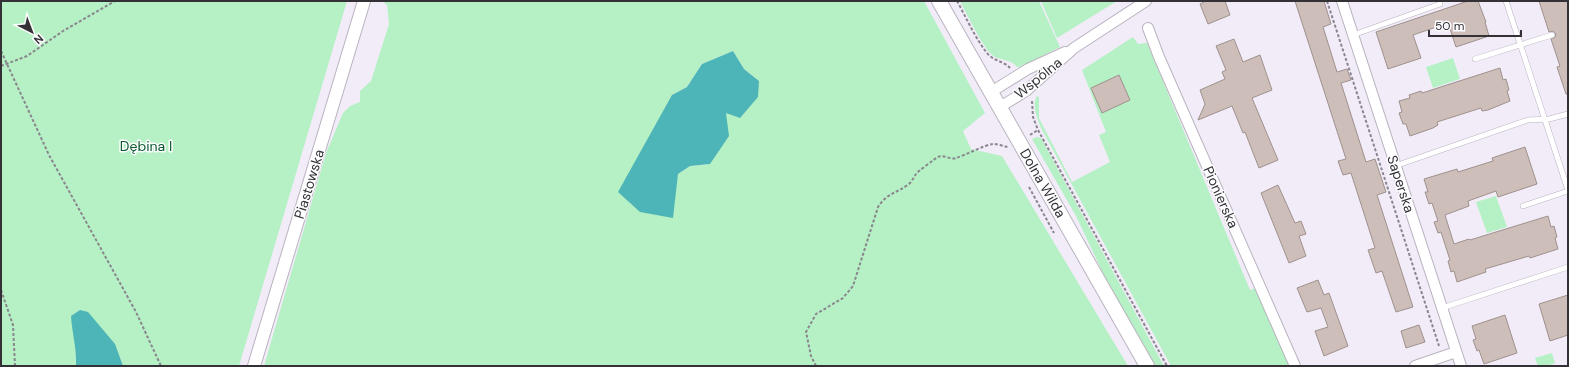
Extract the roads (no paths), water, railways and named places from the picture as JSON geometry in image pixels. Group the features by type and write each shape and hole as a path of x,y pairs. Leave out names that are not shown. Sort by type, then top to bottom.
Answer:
{"main road":[{"name":"Dolna Wilda","path":"939,1 1000,107 1024,138 1146,366"}],"street":[{"name":"Piastowska","path":"254,366 364,1"},
{"name":"Wspólna","path":"991,92 1028,69 1074,48 1146,1"},
{"name":"Saperska","path":"1342,1 1460,366"},
{"name":"Pionierska","path":"1148,28 1162,64 1295,366"},
{"name":"Wspólna","path":"1000,107 1026,91 1074,48"},
{"path":"1415,366 1456,352"}],"lane":[{"path":"1506,1 1568,191 1523,206"},
{"path":"1353,35 1440,4"},
{"path":"1475,59 1552,35"},
{"path":"1395,166 1528,120 1545,119 1568,114"},
{"path":"1442,308 1568,267"}],"water":[{"path":"733,51 744,69 759,81 758,97 740,118 726,113 729,136 710,164 690,166 678,174 673,218 640,212 618,192 672,95 687,87 702,64"},
{"path":"80,310 88,312 115,344 123,366 76,366 76,353 71,316"}],"park label":[{"name":"Dębina I","path":"146,146"}]}
